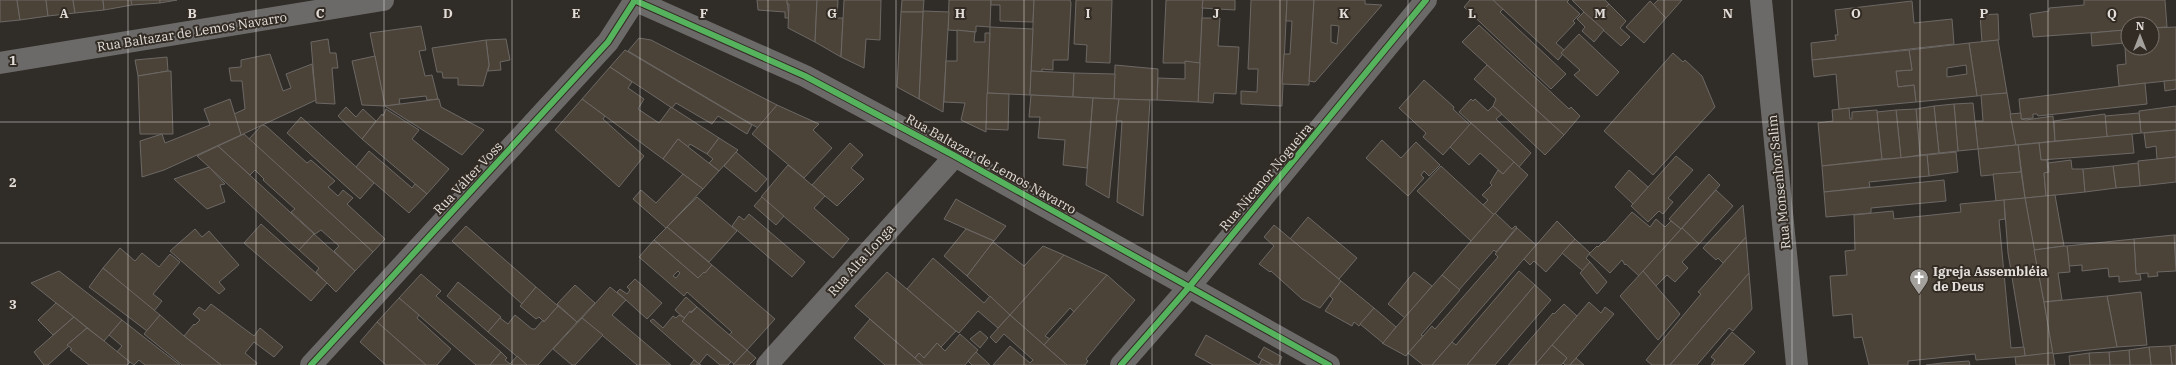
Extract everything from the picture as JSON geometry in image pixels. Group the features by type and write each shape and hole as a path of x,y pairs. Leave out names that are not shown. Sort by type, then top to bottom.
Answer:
{"street":[{"name":"Rua Baltazar de Lemos Navarro","path":"0,64 383,0"},
{"name":"Rua Baltazar de Lemos Navarro","path":"635,0 805,76 955,156 1329,365"},
{"name":"Rua Válter Voss","path":"311,365 608,42 635,0"},
{"name":"Rua Nicanor Nogueira","path":"1121,365 1190,286 1426,0"},
{"name":"Rua Monsenhor Salim","path":"1761,0 1797,365"},
{"name":"Rua Alta Longa","path":"767,365 955,156"}],"building":[{"path":"0,0 17,0 20,20 0,22"},
{"path":"17,0 46,0 48,16 20,20"},
{"path":"46,0 73,0 75,13 48,16"},
{"path":"73,0 103,0 104,10 75,13"},
{"path":"103,0 131,0 132,5 104,10"},
{"path":"131,0 160,0 160,3 132,5"},
{"path":"160,0 177,0 160,3"},
{"path":"757,0 787,0 789,18 785,18 785,12 758,10"},
{"path":"787,0 817,0 815,42 788,28 789,4 787,4"},
{"path":"817,0 838,0 837,18 843,18 841,57 815,42"},
{"path":"844,0 881,0 880,40 866,39 864,68 841,57"},
{"path":"902,0 924,0 923,12 901,12"},
{"path":"949,0 991,0 990,27 976,26 976,32 948,30"},
{"path":"991,0 1034,0 1033,22 1000,21 1000,5 991,5"},
{"path":"1034,0 1070,0 1071,3 1068,60 1053,60 1053,70 1042,69 1042,72 1031,71"},
{"path":"1076,0 1112,0 1110,63 1086,62 1087,45 1074,44"},
{"path":"1166,0 1203,0 1200,63 1163,63"},
{"path":"1203,0 1235,0 1235,10 1202,8"},
{"path":"1251,0 1287,0 1282,106 1241,104 1241,91 1257,92 1258,69 1248,69"},
{"path":"1287,0 1314,0 1309,85 1282,84 1284,54 1290,54 1292,21 1286,21"},
{"path":"1314,0 1365,0 1365,4 1382,5 1315,82 1309,81","holes":["1331,25 1339,26 1337,44 1331,42"]},
{"path":"1470,0 1493,0 1503,9 1500,12 1566,74 1551,89 1464,7"},
{"path":"1493,0 1569,0 1567,2 1580,14 1573,21 1575,23 1556,43 1564,50 1561,53 1563,54 1558,60"},
{"path":"1572,0 1605,0 1609,4 1593,21"},
{"path":"1658,0 1682,0 1666,18 1653,5"},
{"path":"2084,0 2165,0 2167,27 2160,27 2160,16 2120,16 2120,31 2033,37 2030,14 2049,11 2049,8 2084,5"},
{"path":"1650,1 1666,18 1644,43 1626,27"},
{"path":"1912,1 1914,23 1952,19 1954,44 1812,60 1811,43 1836,40 1835,35 1838,35 1835,10"},
{"path":"1609,4 1626,21 1620,28 1630,37 1621,46 1593,21"},
{"path":"923,11 949,12 943,112 919,99"},
{"path":"901,12 923,12 919,99 897,87"},
{"path":"1584,12 1604,30 1594,42 1582,31 1585,27 1577,19"},
{"path":"1998,14 1999,40 1982,42 1980,15"},
{"path":"1202,18 1220,18 1218,46 1239,47 1236,94 1214,93 1213,103 1198,102"},
{"path":"1479,25 1569,109 1571,107 1580,116 1564,135 1462,42"},
{"path":"421,26 426,50 419,51 425,76 432,75 438,99 427,100 426,96 399,99 400,104 385,106 370,33"},
{"path":"990,27 1033,29 1030,95 987,93"},
{"path":"2176,27 2176,80 2119,86 2117,65 2126,64 2126,56 2160,56 2160,28"},
{"path":"957,30 975,32 974,42 985,42 985,33 990,33 986,132 961,120 965,103 944,102 946,61 957,61"},
{"path":"2120,30 2120,43 2092,46 2091,33"},
{"path":"1579,34 1619,72 1597,96 1574,75 1580,70 1561,53"},
{"path":"639,38 651,40 777,105 758,128 628,51"},
{"path":"328,39 330,53 336,53 338,68 332,68 335,104 316,103 311,42"},
{"path":"506,39 510,60 500,62 501,70 488,71 489,65 486,40"},
{"path":"486,40 489,65 483,86 458,85 458,78 443,78 442,72 437,72 432,48"},
{"path":"1998,40 2007,93 1977,96 1969,43"},
{"path":"1969,43 1977,96 1916,102 1914,85 1898,87 1896,71 1912,70 1909,50","holes":["1966,65 1967,74 1947,77 1947,68"]},
{"path":"625,50 752,125 747,134 718,116 712,124 676,103 672,108 610,67"},
{"path":"1909,50 1912,70 1896,71 1898,87 1914,85 1916,102 1839,109 1836,74 1814,77 1812,60"},
{"path":"1673,53 1683,62 1685,60 1702,76 1715,107 1653,175 1604,131"},
{"path":"270,54 283,91 291,88 286,74 312,64 316,100 241,135 234,114 245,109 242,81 231,81 229,68 241,67 241,60"},
{"path":"375,56 385,106 362,105 352,61"},
{"path":"167,57 168,71 138,76 135,60"},
{"path":"1185,61 1200,63 1198,102 1157,100 1158,78 1185,79"},
{"path":"1115,65 1158,69 1157,100 1114,99"},
{"path":"1487,65 1564,135 1545,155 1493,106 1496,99 1474,79"},
{"path":"610,67 632,82 628,88 644,99 638,109 659,123 671,107 719,138 707,154 690,144 688,147 678,139 663,159 582,99"},
{"path":"171,71 173,134 140,134 138,76"},
{"path":"1031,71 1074,73 1073,97 1030,95"},
{"path":"1074,73 1115,74 1114,99 1073,97"},
{"path":"1424,80 1454,107 1453,109 1470,125 1443,155 1423,137 1426,133 1399,108"},
{"path":"2176,80 2176,89 2165,91 2164,81"},
{"path":"2145,83 2147,104 2038,116 2037,114 2033,114 2033,118 2021,119 2019,99"},
{"path":"987,93 1009,94 1008,130 986,129"},
{"path":"2007,93 2016,145 1978,149 1975,121 1983,121 1981,95"},
{"path":"1031,95 1093,98 1087,168 1063,165 1065,140 1038,138 1040,117 1029,117"},
{"path":"1093,98 1119,99 1109,198 1086,185"},
{"path":"230,99 241,135 164,170 142,177 140,141 162,134 165,143 210,125 204,109"},
{"path":"439,99 441,107 484,130 462,155 385,106"},
{"path":"582,99 605,116 603,119 644,156 619,187 555,130"},
{"path":"1119,99 1150,100 1143,216 1117,202 1122,121 1116,121"},
{"path":"1471,99 1473,101 1475,99 1488,111 1493,106 1502,114 1496,119 1531,153 1519,167 1459,112"},
{"path":"1973,103 1978,149 1958,151 1954,104"},
{"path":"1954,104 1958,151 1939,153 1934,106"},
{"path":"777,105 819,124 813,130 832,148 804,178 752,134"},
{"path":"1934,106 1939,153 1920,155 1916,109"},
{"path":"2176,106 2176,130 2141,133 2139,111"},
{"path":"346,107 356,117 363,109 376,121 362,139 338,116"},
{"path":"1849,108 1850,119 1852,119 1852,112 1877,110 1882,159 1822,166 1818,123 1833,121 1832,110"},
{"path":"386,109 419,130 412,139 449,169 427,194 362,139 382,114 383,116"},
{"path":"1916,109 1920,155 1901,158 1896,110"},
{"path":"1896,110 1901,158 1882,159 1877,112"},
{"path":"2021,113 2021,119 2026,120 2053,116 2055,141 2016,145 2010,114"},
{"path":"2139,113 2141,133 2107,137 2105,116"},
{"path":"2105,114 2107,137 2055,141 2054,121"},
{"path":"301,117 374,183 360,199 287,133"},
{"path":"1471,123 1514,162 1503,174 1480,153 1469,165 1450,147"},
{"path":"262,125 266,126 307,163 311,160 335,181 328,187 338,196 343,190 353,198 347,204 385,239 373,252 249,139"},
{"path":"2176,130 2176,157 2157,159 2156,146 2146,148 2144,133"},
{"path":"244,134 373,252 355,271 334,251 339,246 321,230 315,234 291,212 295,209 263,180 264,179 255,170 250,175 218,146"},
{"path":"2132,134 2134,153 2041,160 2039,143"},
{"path":"719,138 738,150 719,171 709,163 713,159 707,154"},
{"path":"678,139 719,171 703,189 663,159"},
{"path":"1382,140 1401,158 1416,142 1440,165 1429,176 1424,171 1421,175 1424,178 1408,196 1366,158"},
{"path":"850,143 863,155 851,168 864,179 837,206 812,185"},
{"path":"2039,143 2041,160 2047,160 2048,172 2044,173 2046,196 2025,198 2018,145"},
{"path":"2018,145 2021,172 1981,176 1978,149"},
{"path":"218,146 314,234 299,250 197,156"},
{"path":"369,151 412,188 415,184 427,194 409,213 356,167"},
{"path":"736,152 767,179 756,192 724,166"},
{"path":"1956,152 1958,172 1929,176 1927,155"},
{"path":"1927,155 1929,176 1869,182 1870,187 1824,192 1822,166"},
{"path":"1676,156 1693,170 1668,198 1673,202 1663,214 1659,211 1648,222 1631,206"},
{"path":"2176,157 2176,182 2140,186 2138,161"},
{"path":"2071,160 2072,169 2083,169 2085,192 2046,196 2044,173 2049,172 2048,163"},
{"path":"1514,162 1528,175 1494,215 1483,205 1488,200 1482,195 1492,185 1490,183 1498,170 1503,174"},
{"path":"2138,163 2140,186 2116,188 2113,166"},
{"path":"788,165 825,196 814,208 849,239 833,258 761,197"},
{"path":"1441,166 1494,215 1471,241 1417,191"},
{"path":"2113,166 2116,188 2085,192 2083,169"},
{"path":"209,167 225,184 220,185 225,202 207,209 174,179"},
{"path":"1629,170 1648,187 1633,204 1615,187"},
{"path":"2021,172 2025,198 1996,201 1993,174"},
{"path":"683,174 703,189 666,228 633,199 641,190 656,203"},
{"path":"1709,174 1720,185 1681,229 1669,219"},
{"path":"1944,180 1946,201 1871,208 1871,213 1826,217 1824,192"},
{"path":"1716,190 1733,206 1699,244 1682,228"},
{"path":"2055,195 2064,246 2034,250 2025,198"},
{"path":"697,197 737,231 709,262 667,227"},
{"path":"762,197 784,216 776,225 754,206"},
{"path":"2025,198 2053,353 2025,356 2008,253 2004,200"},
{"path":"956,199 1006,226 994,241 944,219"},
{"name":"Igreja Assembléia de Deus","path":"2004,200 2005,219 1999,220 2011,348 2024,347 2025,356 1976,360 1975,354 1908,361 1908,365 1869,365 1862,337 1854,338 1852,314 1833,316 1830,276 1847,275 1845,251 1855,250 1854,215 1893,211 1894,219 1961,212 1960,204"},
{"path":"1743,205 1746,237 1723,263 1718,258 1716,260 1703,248"},
{"path":"1632,212 1650,227 1656,219 1665,227 1671,221 1681,229 1639,276 1626,264 1625,265 1622,260 1610,273 1589,254 1597,246 1598,247 1604,241 1605,242"},
{"path":"1495,213 1512,229 1515,226 1517,227 1496,252 1494,250 1459,290 1442,275"},
{"path":"749,214 805,262 792,277 732,226 739,216 744,220"},
{"path":"1308,217 1357,258 1339,279 1290,239"},
{"path":"1557,221 1575,239 1546,272 1534,261 1530,265 1524,259"},
{"path":"261,224 327,283 311,301 244,243"},
{"path":"1274,225 1341,281 1320,308 1302,299 1271,271 1270,272 1259,264 1274,246 1264,237"},
{"path":"466,226 536,287 522,304 452,241"},
{"path":"667,227 712,265 698,278 654,240"},
{"path":"1517,228 1536,245 1432,365 1423,365 1408,353 1432,326 1435,329 1498,257 1495,254"},
{"path":"1682,228 1699,244 1682,262 1688,268 1675,282 1667,275 1656,286 1643,271"},
{"path":"195,229 202,237 209,231 239,265 219,282 225,289 219,294 170,251"},
{"path":"966,229 994,241 967,276 944,256"},
{"path":"314,234 355,271 336,292 316,272 319,268 299,250"},
{"path":"2174,235 2176,235 2176,267"},
{"path":"2174,235 2176,271 2157,272 2158,276 2148,277 2148,273 2136,274 2134,239"},
{"path":"1746,237 1749,273 1670,365 1652,365 1646,360 1701,294 1698,292"},
{"path":"1575,239 1590,253 1586,258 1590,262 1583,271 1562,253"},
{"path":"2134,239 2136,274 2140,274 2141,280 2119,282 2119,276 2109,277 2108,268 2082,271 2082,265 2069,266 2067,246"},
{"path":"654,240 698,278 712,265 775,319 747,350 729,335 732,332 687,292 684,296 639,257","holes":["678,271 680,273 676,278 673,276"]},
{"path":"993,242 1024,266 1043,246 1064,255 1010,315 967,276"},
{"path":"2067,246 2070,272 2058,273 2062,300 2044,302 2034,250"},
{"path":"120,248 135,261 142,253 159,267 170,254 180,262 153,294 162,301 154,311 103,268"},
{"path":"1064,255 1107,275 1074,312 1070,308 1045,336 1050,339 1044,345 1010,315"},
{"path":"933,258 984,303 990,296 1010,315 998,328 978,311 959,333 956,331 907,289"},
{"path":"1590,262 1607,282 1597,294 1580,273"},
{"path":"103,268 160,315 147,331 89,287"},
{"path":"59,271 122,320 104,341 31,283"},
{"path":"1519,271 1535,285 1467,365 1432,365 1452,342 1456,345"},
{"path":"1643,271 1680,314 1658,340 1620,296"},
{"path":"887,272 956,331 941,347 937,343 924,358 919,353 915,358 855,306"},
{"path":"1414,272 1432,286 1405,318 1388,304"},
{"path":"1749,273 1752,309 1733,331 1729,328 1697,365 1670,365"},
{"path":"421,274 441,291 436,296 501,352 490,365 476,365 399,298"},
{"path":"1107,275 1135,300 1086,359 1088,361 1085,365 1067,365 1044,345"},
{"path":"1442,275 1460,290 1421,335 1423,336 1406,356 1382,343"},
{"path":"635,279 662,303 647,319 617,292 620,289 627,294 630,290 627,287"},
{"path":"1341,281 1374,308 1359,326 1354,322 1352,326 1325,311 1333,299 1330,296"},
{"path":"458,282 501,317 488,332 447,296"},
{"path":"575,285 595,303 577,322 557,304"},
{"path":"1535,285 1551,300 1495,365 1467,365"},
{"path":"536,287 558,306 544,322 539,317 536,319 520,306"},
{"path":"610,287 626,300 612,315 671,365 637,365 582,318"},
{"path":"2141,292 2147,345 2117,347 2107,296"},
{"path":"2107,296 2117,347 2053,354 2044,302"},
{"path":"686,297 697,307 684,318 675,310"},
{"path":"399,298 419,315 417,318 451,349 437,365 426,365 377,322"},
{"path":"1589,302 1601,313 1605,307 1614,314 1570,365 1565,365 1563,363 1567,358 1552,345"},
{"path":"56,303 74,317 53,335 38,320"},
{"path":"211,304 254,336 260,328 283,347 274,357 254,342 245,353 257,363 256,365 221,365 184,336 194,324 195,325 200,320 193,314 199,307 205,311"},
{"path":"1564,304 1577,316 1535,365 1508,365 1553,313 1554,314"},
{"path":"558,306 577,322 538,365 527,365 488,332 500,318 508,324 515,315 532,329 535,329 543,320 544,322"},
{"path":"697,307 747,350 734,364 682,321 690,311 691,313"},
{"path":"1374,308 1396,327 1383,343 1360,324"},
{"path":"160,315 221,365 182,365 144,334"},
{"path":"679,315 685,318 682,321 731,362 728,365 720,365 707,354 699,364 650,321 653,319 663,328 673,316 676,318"},
{"path":"1010,315 1067,365 993,365 1010,346 1030,363 1033,360 1004,334 996,343 990,337"},
{"path":"74,317 87,328 67,345 69,346 48,365 44,365 34,352"},
{"path":"582,318 603,335 575,365 572,365 553,349"},
{"path":"870,319 923,365 885,365 854,338"},
{"path":"122,320 180,365 145,365 139,360 134,365 117,352 122,346 109,335"},
{"path":"377,322 426,365 386,365 360,342"},
{"path":"87,328 130,362 127,365 89,365 70,350 72,349 67,345"},
{"path":"980,331 988,338 980,348 970,339"},
{"path":"1732,332 1755,352 1743,365 1711,365 1715,360 1711,357"},
{"path":"960,334 978,350 965,365 923,365 915,358 919,353 924,358 937,343 945,351"},
{"path":"1206,335 1259,365 1213,365 1195,355"},
{"path":"1552,345 1567,358 1563,363 1561,365 1535,365"},
{"path":"2176,345 2176,365 2172,365 2170,346"},
{"path":"2170,346 2172,365 2151,365 2149,347"},
{"path":"1264,347 1282,357 1278,365 1273,365 1258,357"},
{"path":"2149,347 2151,365 2130,365 2129,350"},
{"path":"747,350 756,358 749,365 733,365"},
{"path":"2129,350 2130,365 2110,365 2109,352"},
{"path":"501,352 507,358 505,360 510,364 517,356 527,365 490,365"},
{"path":"976,352 990,365 972,365 968,361"},
{"path":"2109,352 2110,365 2090,365 2089,353"},
{"path":"2053,353 2055,365 2016,365 2015,357"},
{"path":"2089,353 2090,365 2070,365 2069,356"},
{"path":"1576,358 1584,365 1570,365"},
{"path":"1262,359 1273,365 1259,365"},
{"path":"694,360 699,364 701,365 690,365"},
{"path":"1969,361 1970,365 1926,365 1942,363"}],"cycle path":[{"path":"634,0 805,76 955,156 1329,365"},
{"path":"311,365 608,42 635,0"},
{"path":"1121,365 1190,286 1426,0"}],"place":[{"name":"Igreja Assembléia de Deus","path":"1919,295"}]}
